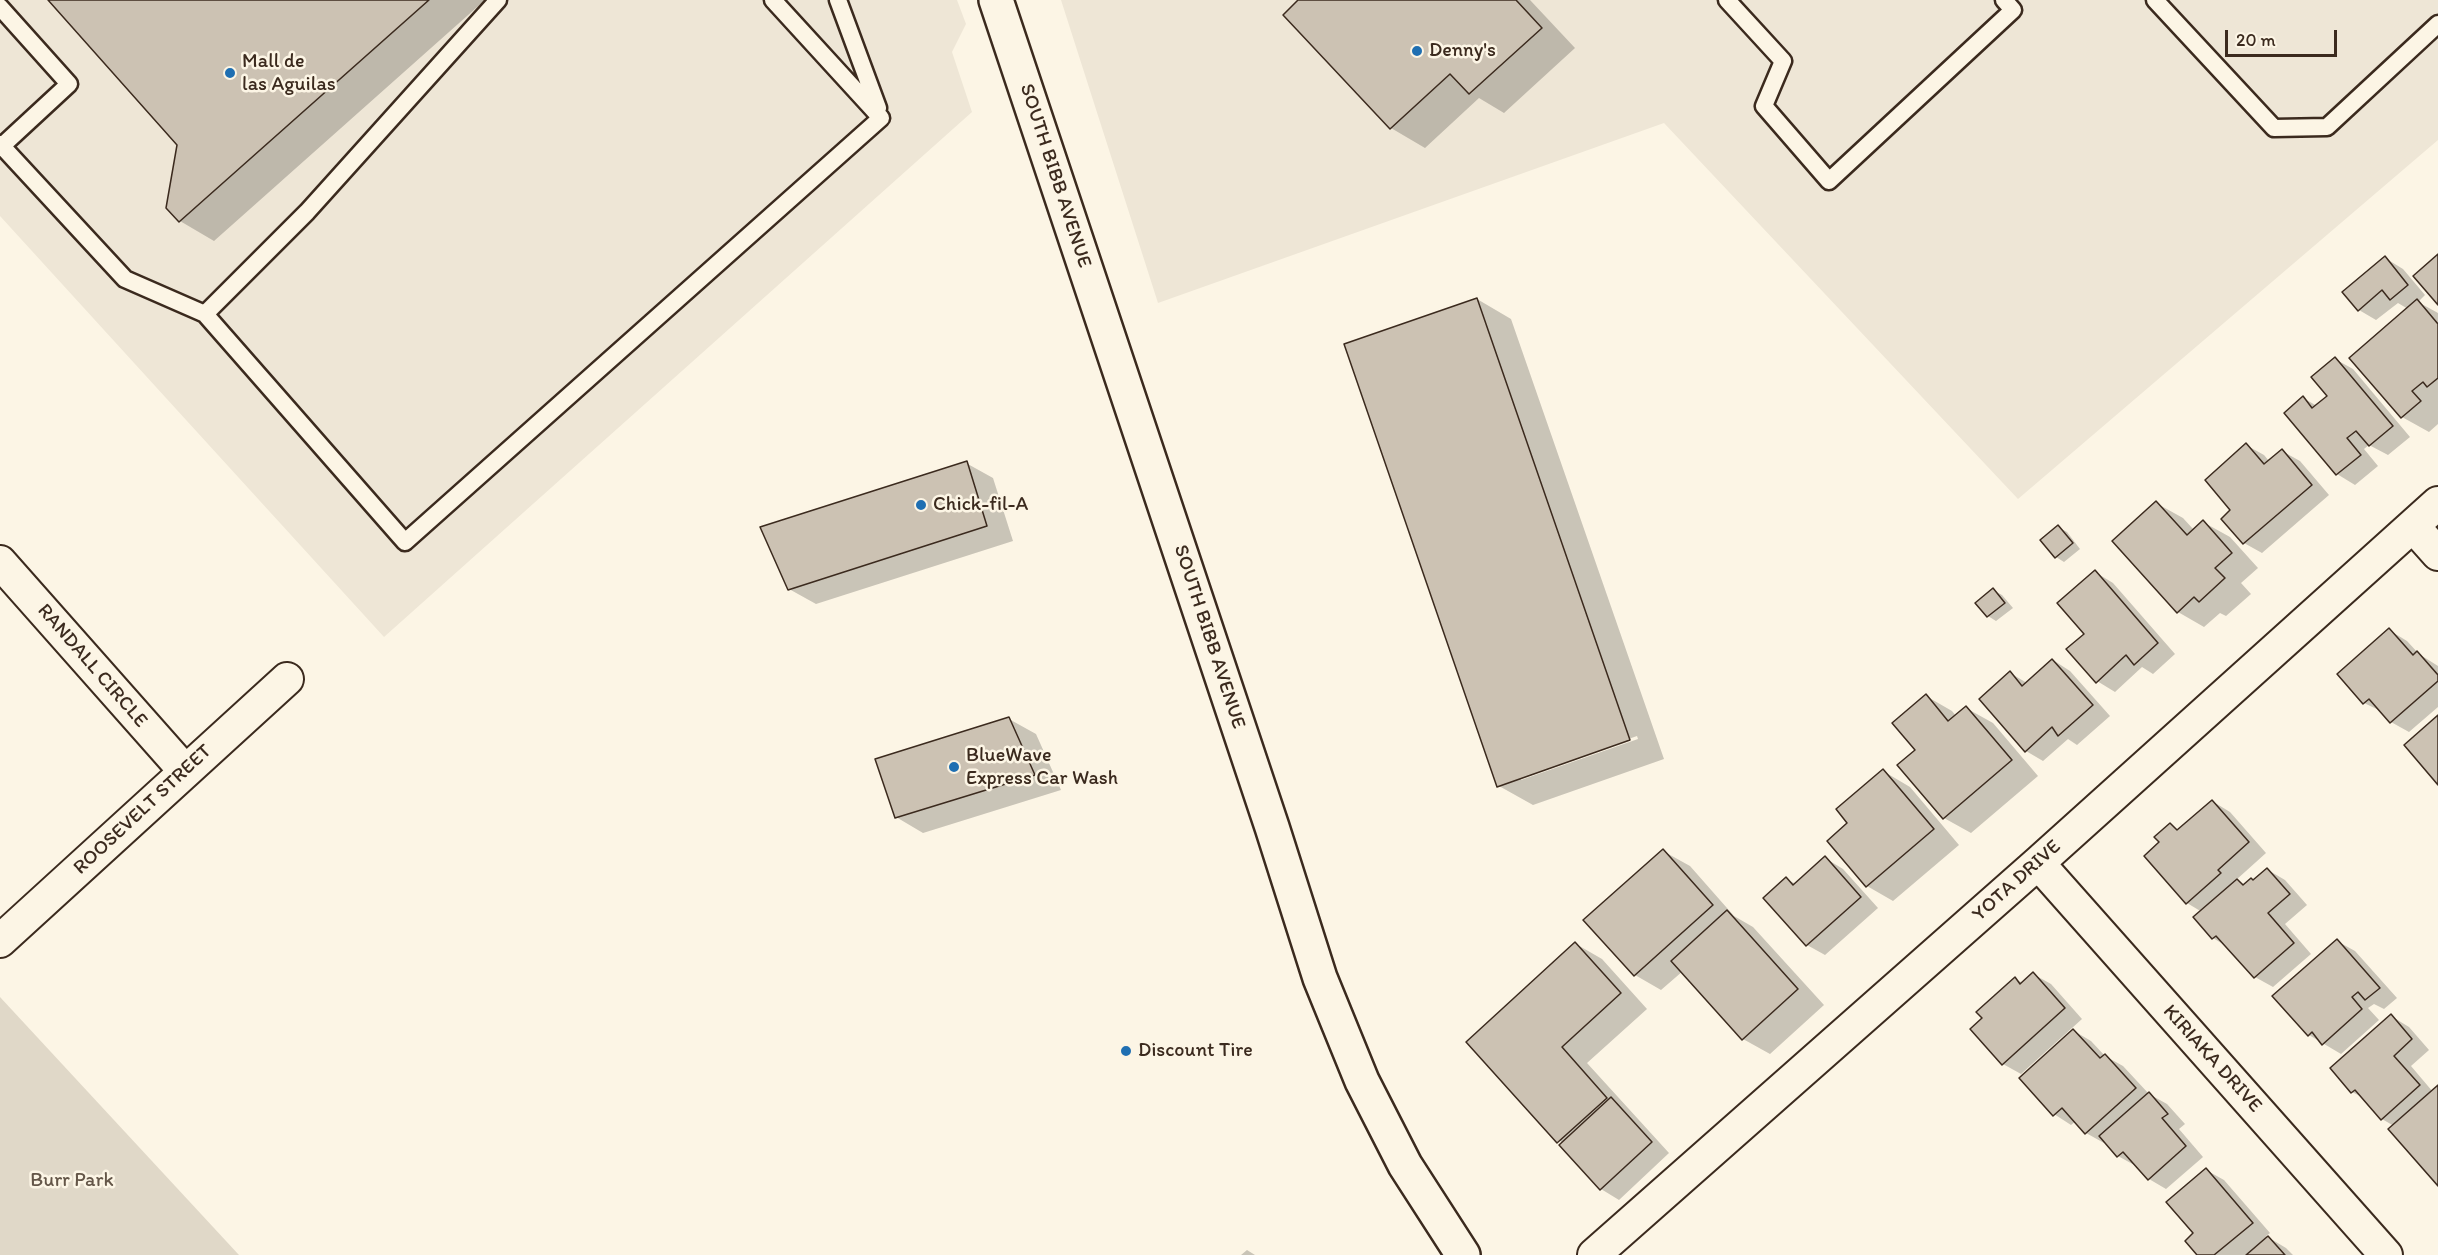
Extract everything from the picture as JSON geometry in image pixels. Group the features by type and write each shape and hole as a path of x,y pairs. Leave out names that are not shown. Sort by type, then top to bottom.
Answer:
{"main road":[{"name":"SOUTH BIBB AVENUE","path":"996,0 1269,815 1320,978 1362,1081 1405,1165 1463,1255"}],"street":[{"name":"YOTA DRIVE","path":"1594,1255 2038,863 2438,503"},
{"path":"2413,526 2438,554"},
{"name":"RANDALL CIRCLE","path":"0,561 185,771"},
{"name":"ROOSEVELT STREET","path":"0,941 287,679"},
{"name":"KIRIAKA DRIVE","path":"2038,863 2386,1255"}],"lane":[{"path":"204,314 307,212 498,0"},
{"path":"773,0 881,118"},
{"path":"838,0 881,118"},
{"path":"1727,0 1783,61 1764,106 1829,181 2013,10 2004,0"},
{"path":"2155,0 2274,128 2327,127 2438,24"},
{"path":"0,7 69,84 1,145 125,279 204,314 405,542 881,118"}],"shaded area":[{"path":"0,0 957,0 966,24 952,52 972,112 384,637 0,216"},
{"path":"1061,0 2438,0 2438,140 2018,499 1664,123 1158,303"}],"green space":[{"name":"Burr Park","path":"0,997 239,1255 0,1255"}],"building":[{"name":"Mall de las Aguilas","path":"48,0 429,0 179,222 166,208 177,145"},
{"name":"Denny's","path":"1298,0 1516,0 1542,28 1469,94 1450,74 1390,129 1283,15"},
{"path":"2438,254 2438,305 2413,276"},
{"path":"2385,256 2408,285 2390,300 2382,290 2358,311 2342,292"},
{"path":"1477,298 1630,740 1497,787 1344,344"},
{"path":"2417,299 2438,324 2438,378 2427,387 2423,382 2412,391 2421,401 2401,418 2349,358"},
{"path":"2335,357 2393,426 2369,446 2356,431 2347,438 2361,455 2336,475 2284,413 2303,396 2312,408 2327,396 2311,377"},
{"path":"2246,443 2264,464 2282,449 2312,485 2243,544 2221,519 2230,510 2205,480"},
{"path":"967,461 987,526 788,590 760,527"},
{"path":"2156,501 2187,535 2203,520 2232,553 2215,568 2225,578 2199,602 2194,597 2177,613 2112,541"},
{"path":"2058,525 2073,543 2055,558 2040,540"},
{"path":"2095,570 2158,643 2134,665 2126,655 2096,683 2066,649 2084,634 2057,603"},
{"path":"1993,588 2005,603 1987,617 1975,603"},
{"path":"2389,628 2413,655 2417,651 2438,675 2438,681 2390,723 2369,699 2363,704 2337,674"},
{"path":"2052,659 2093,705 2058,736 2052,727 2025,752 1979,699 2010,671 2022,686"},
{"path":"1926,694 1948,721 1966,706 2012,760 1943,819 1897,765 1915,750 1892,723"},
{"path":"2438,715 2438,785 2404,745"},
{"name":"BlueWave Express Car Wash","path":"1009,717 1035,775 895,818 875,759"},
{"path":"1883,769 1934,829 1866,887 1827,841 1847,823 1836,809"},
{"path":"2212,800 2249,842 2218,870 2221,873 2186,904 2144,856 2159,842 2154,837 2170,823 2177,830"},
{"path":"1663,849 1713,905 1634,976 1583,920"},
{"path":"1825,856 1861,897 1806,946 1763,898 1786,877 1793,885"},
{"path":"2267,868 2290,894 2268,913 2294,943 2254,978 2216,936 2212,939 2193,917 2237,879 2243,885"},
{"path":"1727,910 1798,989 1742,1040 1671,961"},
{"path":"2337,939 2380,988 2365,1000 2358,992 2352,997 2362,1009 2322,1045 2312,1032 2308,1036 2272,996"},
{"path":"1575,942 1621,993 1562,1047 1607,1098 1557,1143 1466,1042"},
{"path":"2033,972 2065,1008 2002,1065 1970,1029 1982,1018 1976,1012 2015,977 2020,984"},
{"path":"2391,1014 2412,1039 2394,1056 2420,1085 2381,1120 2355,1090 2351,1093 2330,1068"},
{"path":"2073,1029 2100,1058 2105,1054 2136,1088 2085,1134 2062,1108 2053,1116 2019,1078"},
{"path":"2438,1085 2438,1186 2388,1129"},
{"path":"2149,1092 2168,1114 2162,1118 2186,1146 2148,1180 2123,1152 2117,1157 2099,1136"},
{"path":"1611,1097 1652,1142 1600,1190 1559,1145"},
{"path":"2206,1168 2253,1223 2214,1255 2197,1255 2185,1241 2193,1233 2166,1202"},
{"path":"2268,1236 2285,1255 2246,1255"}],"place":[{"name":"Denny's","path":"1417,51"},
{"name":"Mall de las Aguilas","path":"230,73"},
{"name":"Chick-fil-A","path":"921,505"},
{"name":"BlueWave Express Car Wash","path":"954,767"},
{"name":"Discount Tire","path":"1126,1051"}]}
